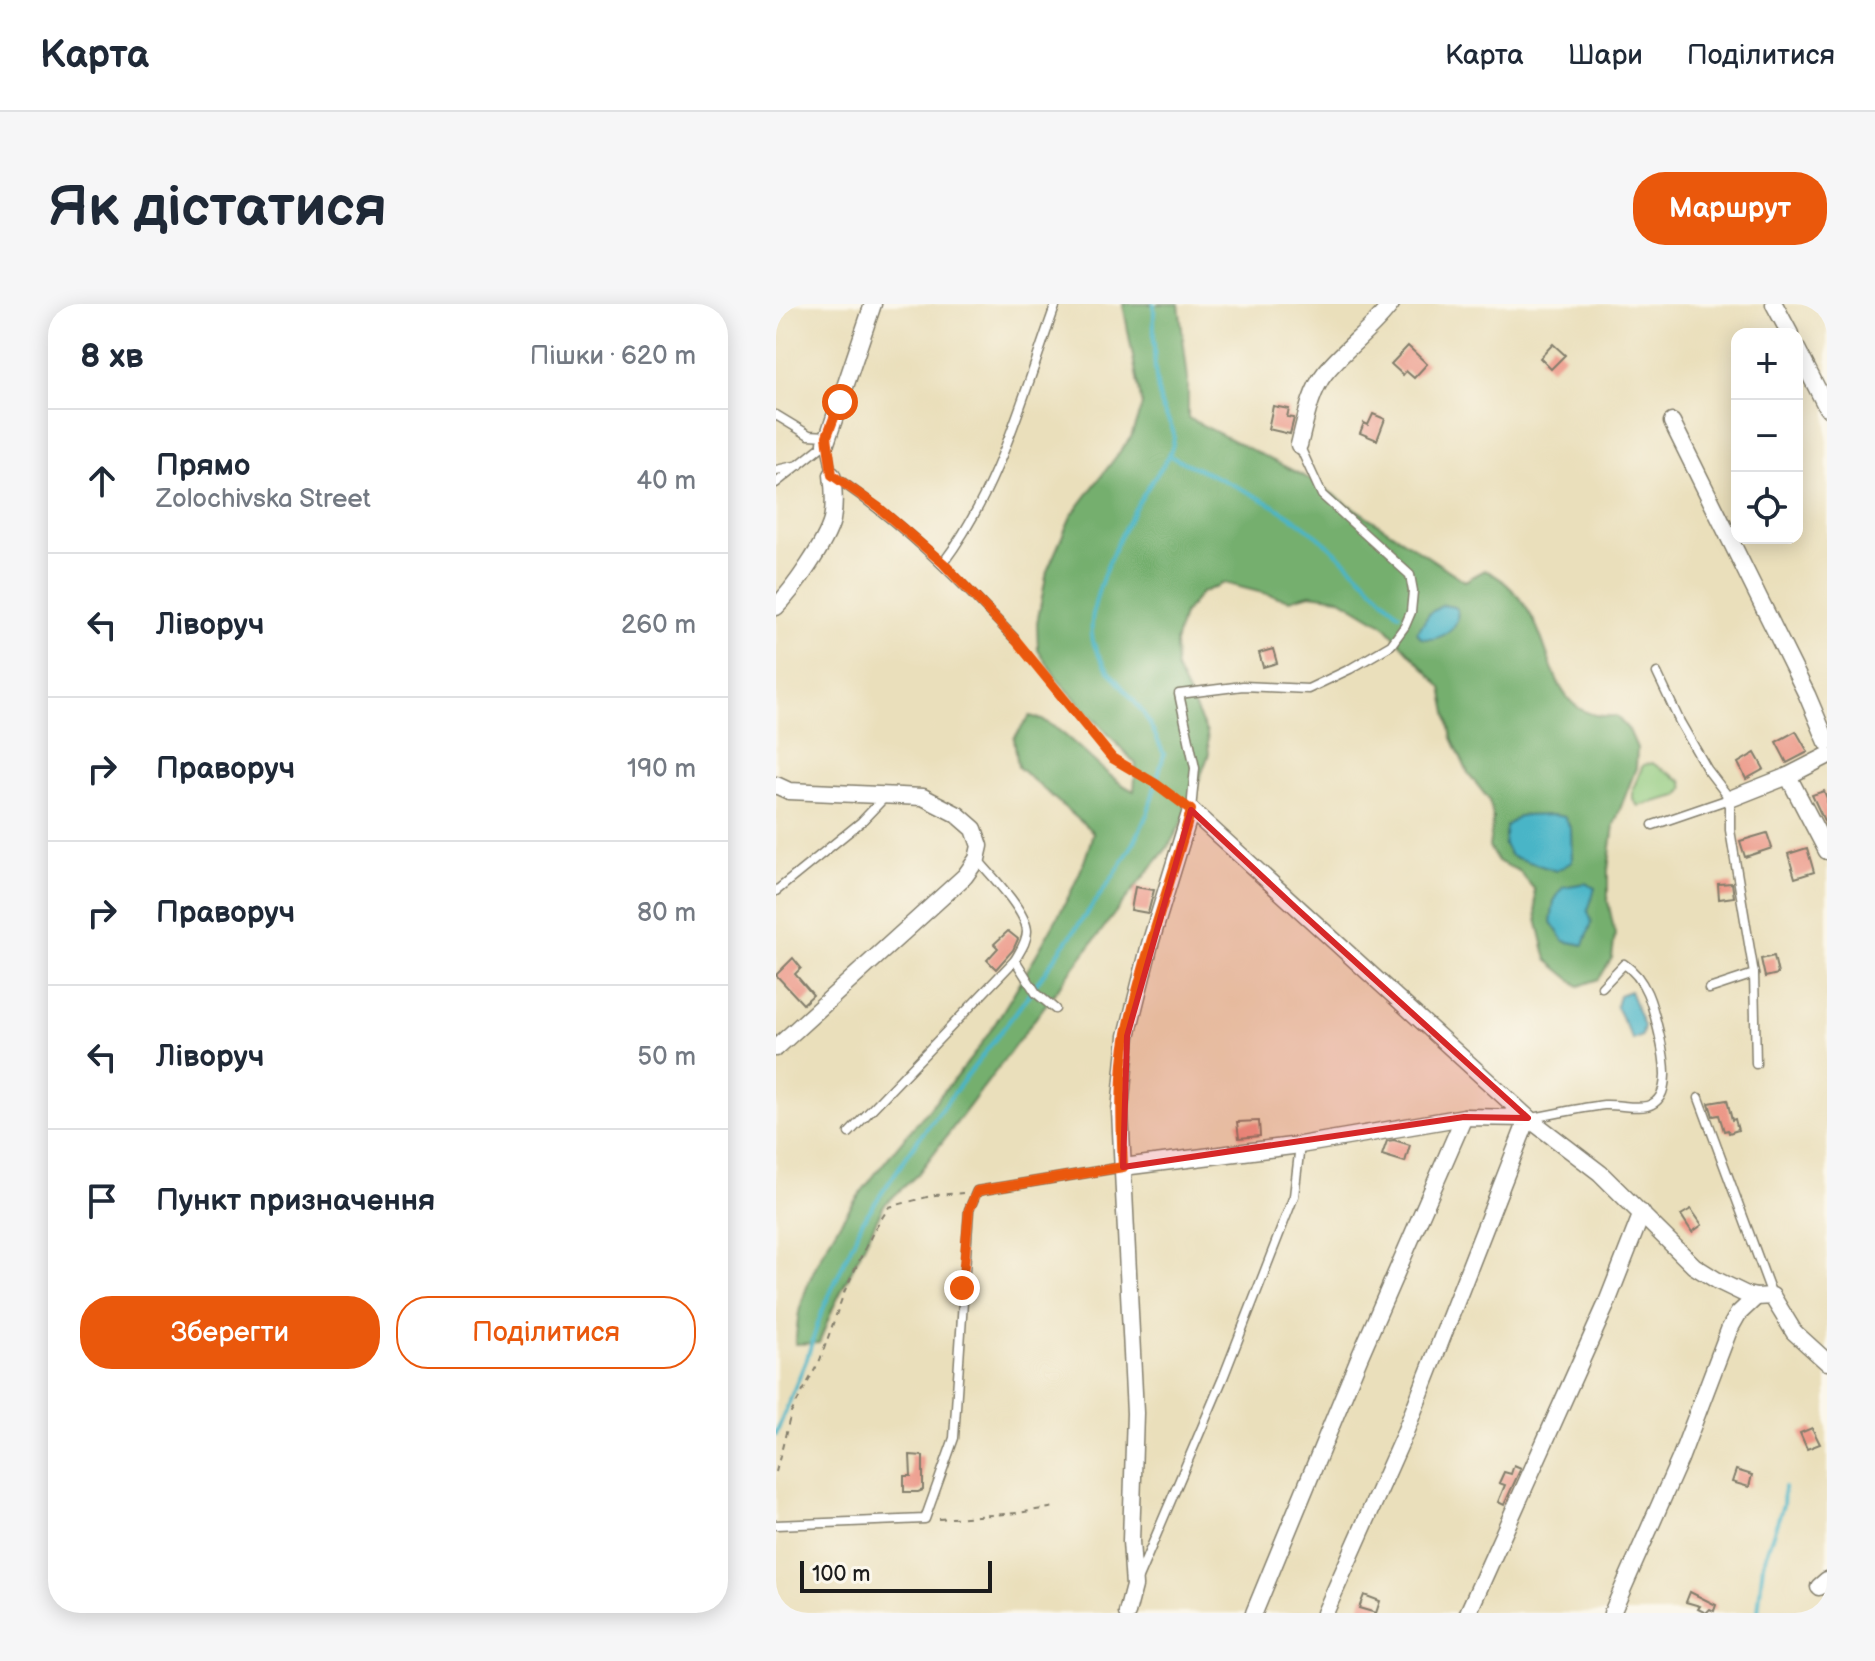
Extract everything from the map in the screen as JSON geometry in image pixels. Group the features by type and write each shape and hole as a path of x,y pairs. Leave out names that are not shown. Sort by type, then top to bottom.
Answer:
{"street":[{"path":"826,439 873,304"},
{"path":"1299,445 1310,404 1323,376 1391,304"},
{"path":"1774,304 1787,328"},
{"path":"1803,361 1827,408"},
{"path":"1672,422 1807,695 1827,742"},
{"path":"776,607 810,562 831,523 835,494 832,475"},
{"path":"1730,799 1788,776 1827,756"},
{"path":"1788,776 1827,851"},
{"path":"776,785 789,791 888,793 923,797 958,815 974,829 980,846 977,859 965,876 776,1048"},
{"path":"1127,1613 1134,1586 1131,1541 1135,1413 1120,1111 1127,1036 1150,944 1191,810 1528,1118 1600,1173 1694,1266 1718,1281 1764,1297 1794,1332 1827,1362"},
{"path":"1123,1167 1300,1145 1464,1117 1528,1118"},
{"path":"1254,1613 1359,1358 1464,1117"},
{"path":"1325,1613 1404,1435 1528,1118"},
{"path":"1468,1613 1606,1305 1642,1213"},
{"path":"1612,1613 1680,1459 1729,1330 1738,1314 1764,1297"}],"lane":[{"path":"943,563 994,474 1056,304"},
{"path":"776,415 809,435 826,439"},
{"path":"776,483 803,464 826,439"},
{"path":"826,439 832,475 878,507 943,563 1014,638"},
{"path":"1191,810 1195,768 1179,694 1243,686 1308,689 1391,645 1411,612 1413,591 1410,575 1322,495 1299,445"},
{"path":"776,470 803,464"},
{"path":"1657,673 1707,769 1730,799 1730,830 1754,974 1756,1064"},
{"path":"776,891 861,822 888,793"},
{"path":"1653,825 1730,799"},
{"path":"849,1133 1015,960 1025,943 1027,929 1019,911 977,859"},
{"path":"1015,960 1036,993 1055,1009"},
{"path":"1528,1118 1605,1105 1646,1107 1659,1097 1664,1086 1666,1066 1652,1003 1635,971 1624,964 1602,987"},
{"path":"1709,989 1754,974"},
{"path":"1699,1098 1764,1297"},
{"path":"1134,1586 1223,1378 1294,1196 1300,1145"},
{"path":"776,1525 925,1519 954,1438 969,1210 977,1191 1123,1167"}],"path":[{"path":"1014,638 1112,758 1156,784 1191,810"},
{"path":"776,1472 791,1413 820,1360 845,1290 873,1232 889,1207 935,1195 977,1191"},
{"path":"925,1519 1018,1513 1055,1507"}],"highlighted area":[{"path":"1191,810 1297,909 1528,1118 1464,1117 1123,1167 1127,1036"}],"green space":[{"path":"1123,304 1179,304 1188,379 1188,418 1310,479 1465,581 1485,570 1501,579 1531,615 1560,687 1569,700 1596,715 1616,716 1629,730 1637,748 1636,768 1614,825 1608,870 1608,901 1615,934 1612,958 1599,979 1579,986 1547,960 1537,919 1534,889 1519,871 1497,861 1489,847 1493,818 1489,800 1468,773 1452,738 1442,688 1384,625 1339,598 1310,594 1290,600 1224,583 1201,593 1183,615 1175,643 1176,669 1207,733 1209,754 1185,817 1168,847 918,1174 884,1205 819,1343 795,1344 800,1308 828,1243 870,1180 982,1042 1049,932 1082,867 1093,832 1018,767 1014,738 1030,716 1043,720 1069,738 1108,774 1134,791 1136,764 1058,680 1038,650 1037,623 1047,571 1071,516 1131,437 1142,405"},
{"path":"1652,763 1682,781 1684,789 1678,796 1638,806 1633,800 1633,789 1643,765"}],"water":[{"path":"1443,605 1457,610 1452,629 1441,636 1421,638 1417,632 1430,613"},
{"path":"1519,816 1565,817 1571,830 1572,862 1556,871 1511,856 1504,845 1506,826"},
{"path":"1585,883 1595,888 1588,911 1592,922 1584,945 1564,941 1551,922 1554,901 1563,887"},
{"path":"1630,991 1644,1026 1642,1036 1633,1040 1616,1007 1619,995"}],"building":[{"path":"1553,344 1565,355 1551,369 1540,358"},
{"path":"1408,346 1427,364 1414,378 1406,371 1403,375 1391,364"},
{"path":"1273,406 1289,409 1287,417 1294,418 1290,434 1268,429"},
{"path":"1373,414 1385,419 1377,440 1360,433"},
{"path":"1273,649 1277,663 1263,667 1259,653"},
{"path":"1796,731 1808,752 1787,763 1776,742"},
{"path":"1755,753 1764,769 1746,779 1738,763"},
{"path":"1824,791 1827,798 1827,827 1812,795"},
{"path":"1767,833 1772,848 1745,857 1740,841"},
{"path":"1807,848 1814,872 1795,878 1788,854"},
{"path":"1732,883 1734,897 1719,899 1718,884"},
{"path":"1135,887 1154,890 1148,913 1131,910"},
{"path":"1008,931 1018,939 1013,950 996,969 987,960 998,948 994,944"},
{"path":"1774,956 1778,974 1765,977 1761,959"},
{"path":"793,958 801,968 795,974 813,995 803,1004 776,975"},
{"path":"1727,1100 1738,1130 1729,1133 1728,1130 1724,1131 1719,1115 1713,1116 1709,1103"},
{"path":"1259,1121 1260,1136 1239,1138 1237,1122"},
{"path":"1387,1141 1410,1145 1405,1162 1382,1155"},
{"path":"1691,1209 1702,1225 1692,1232 1681,1215"},
{"path":"1812,1428 1820,1444 1807,1449 1800,1433"},
{"path":"910,1455 923,1456 923,1490 918,1492 904,1492 904,1476 911,1476"},
{"path":"1514,1465 1521,1468 1504,1505 1498,1502 1505,1485 1499,1483 1504,1472 1511,1474"},
{"path":"1736,1470 1752,1475 1749,1487 1732,1482"},
{"path":"1690,1592 1716,1605 1714,1611 1710,1609 1706,1613 1698,1609 1700,1606 1686,1602"},
{"path":"1364,1595 1380,1601 1376,1613 1359,1608"}],"waterway":[{"path":"776,1434 821,1314 862,1222 920,1137 1016,1012 1115,874 1148,812 1164,754 1145,716 1100,657 1092,631 1093,612 1107,566 1173,443 1174,435 1162,407 1157,382 1154,304"},
{"path":"1170,456 1288,514 1329,546 1399,614"},
{"path":"1758,1613 1763,1563 1783,1505 1784,1487"}],"route":[{"path":"840,402 826,443 832,475 878,507 943,563 1014,638 1112,758 1156,784 1191,810 1150,944 1127,1036 1120,1111 1123,1167 977,1191 969,1210 962,1288"}]}
